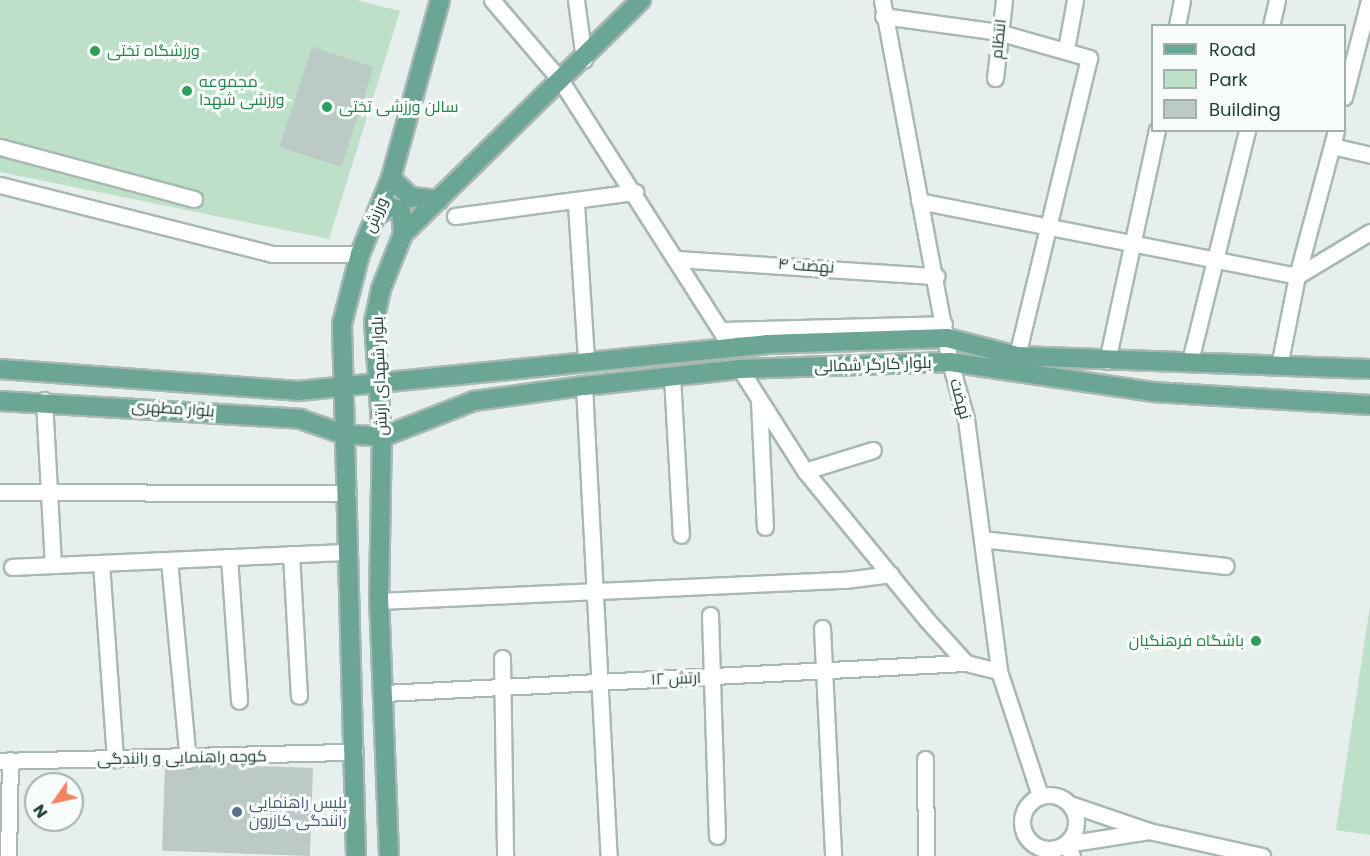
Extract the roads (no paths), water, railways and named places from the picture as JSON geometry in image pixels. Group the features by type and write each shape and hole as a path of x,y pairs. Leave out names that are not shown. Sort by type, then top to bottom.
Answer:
{"main road":[{"name":"ورزش","path":"343,434 342,324 360,254 391,178 440,0"},
{"name":"بلوار شهدای ارتش","path":"389,856 386,693 379,601 382,437 375,322 403,234 584,59 641,0"},
{"path":"391,178 411,197 439,200"},
{"path":"376,216 390,207 401,210 403,234"},
{"name":"بلوار کارگر شمالی","path":"378,379 731,347 946,331 1017,357 1107,361 1190,361 1370,369"},
{"name":"بلوار کارگر شمالی","path":"382,437 474,401 584,386 740,369 950,362 1153,392 1370,405"},
{"name":"بلوار مطهری","path":"0,369 298,391 378,379"},
{"name":"بلوار مطهری","path":"0,401 44,400 300,419 343,434 382,437"},
{"path":"343,434 348,493 356,856"}],"street":[{"path":"492,0 561,81 635,192 731,347"},
{"path":"576,0 584,59"},
{"name":"نهضت","path":"882,0 883,16 919,201 936,276 950,362 966,419 999,671 1040,796"},
{"name":"انتظام","path":"995,78 1004,0"},
{"path":"1066,49 1075,0"},
{"path":"1172,24 1182,0"},
{"path":"1271,24 1277,0"},
{"path":"1346,89 1369,0"},
{"path":"883,16 999,32 1066,49 1089,58 1017,357"},
{"path":"1107,361 1130,246 1157,132"},
{"path":"1190,361 1216,264 1247,132"},
{"path":"1279,366 1297,276 1336,132"},
{"path":"1332,146 1370,155"},
{"path":"0,147 194,199"},
{"path":"0,185 272,254 360,254"},
{"path":"455,216 576,204 635,192"},
{"path":"919,201 1216,264 1297,276 1370,232"},
{"path":"576,204 586,360"},
{"name":"نهضت ۴","path":"677,260 936,276"},
{"path":"721,330 946,331"},
{"path":"740,369 805,471 966,663"},
{"path":"672,376 681,535"},
{"path":"584,386 603,682 609,856"},
{"path":"758,398 765,527"},
{"path":"44,400 47,493 53,565"},
{"path":"805,471 873,450"},
{"path":"0,492 348,493"},
{"path":"982,539 1226,566"},
{"path":"12,567 348,552"},
{"path":"291,554 299,696"},
{"path":"229,557 239,701"},
{"path":"169,560 188,760"},
{"path":"101,563 115,760"},
{"path":"379,601 597,588 845,580 891,574"},
{"path":"710,615 717,836"},
{"path":"822,628 833,856"},
{"path":"502,658 505,856"},
{"name":"ارتش ۱۲","path":"386,693 712,678 966,663 999,671"},
{"name":"کوچه راهنمایی و رانندگی","path":"5,761 188,760 355,752"},
{"path":"925,759 926,856"},
{"path":"5,761 8,856"},
{"path":"1149,831 1069,850 1035,852 1027,839 1023,814 1040,796 1051,794 1070,804 1149,831 1262,856"},
{"path":"1069,850 1077,822 1070,804"}],"place":[{"name":"ورزشگاه تختی","path":"95,51"},
{"name":"مجموعه ورزشی شهدا","path":"187,91"},
{"name":"سالن ورزشی تختی","path":"327,107"},
{"name":"باشگاه فرهنگیان","path":"1256,641"},
{"name":"پلیس راهنمایی رانندگی کازرون","path":"237,812"}]}
